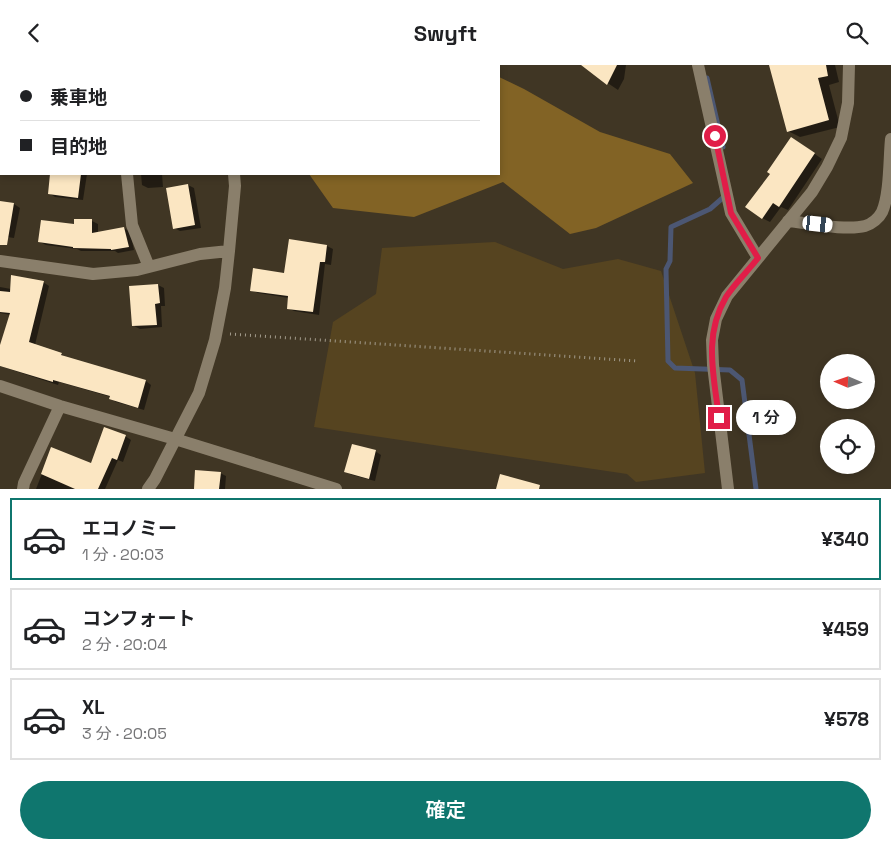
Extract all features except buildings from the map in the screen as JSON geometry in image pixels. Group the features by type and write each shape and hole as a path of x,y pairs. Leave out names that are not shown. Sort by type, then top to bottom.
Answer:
{"street":[{"path":"698,65 731,213 758,258"},
{"path":"728,489 713,365 712,341 716,319 727,296 812,192 827,167 841,138 848,103 849,65"},
{"path":"788,221 849,227 864,226 874,221 882,213 885,202 891,139"},
{"path":"127,175 132,225 149,267"},
{"path":"148,489 200,393 216,334 225,288 235,186 234,175"},
{"path":"0,261 93,274 137,270 200,254 229,251"},
{"path":"0,386 60,406 175,439 307,485 336,489"},
{"path":"23,489 24,483 60,406"}],"path":[{"path":"216,334 637,361"}],"shaded area":[{"path":"500,77 600,132 670,154 693,183 596,228 570,234 503,182 414,217 333,208 310,175 500,175"},
{"path":"495,242 563,269 618,259 661,271 695,373 705,473 636,482 627,474 314,427 333,322 376,294 382,248"}],"waterway":[{"path":"707,78 723,147"},
{"path":"726,195 710,209 671,227 670,261 666,269 668,361 675,368 730,370 742,380 756,489"}],"route":[{"path":"715,136 731,213 758,258 727,296 716,319 712,341 719,418"}]}
